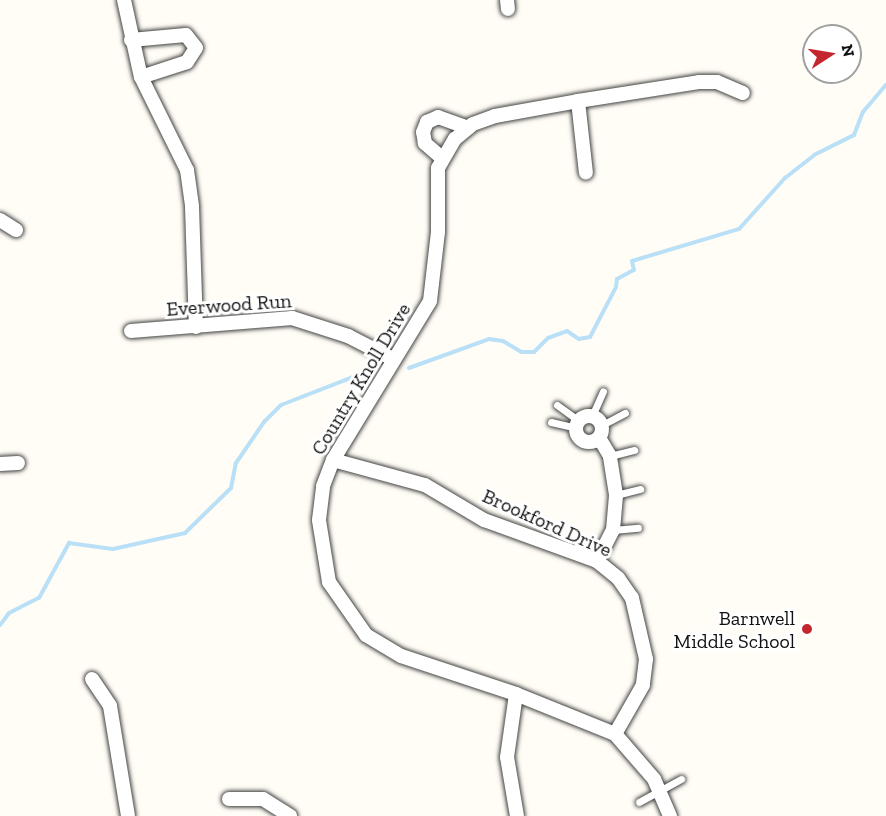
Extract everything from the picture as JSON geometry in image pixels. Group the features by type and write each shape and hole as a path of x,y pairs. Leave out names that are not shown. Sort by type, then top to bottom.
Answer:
{"street":[{"path":"124,0 141,77 188,171 192,207 196,327"},
{"path":"131,40 186,35 196,48 187,62 141,77"},
{"path":"468,128 438,117 427,122 423,132 425,143 442,158 468,128 495,116 578,101 699,82 717,82 743,93"},
{"path":"578,101 586,173"},
{"name":"Country Knoll Drive","path":"442,158 438,168 438,232 430,301 333,460 323,486 320,536 329,582 345,609 366,635 386,649 516,694 615,735 654,779 670,816"},
{"path":"0,220 16,230"},
{"name":"Everwood Run","path":"131,331 292,318 348,336 393,359"},
{"path":"590,426 610,456 616,495 613,530 597,561"},
{"name":"Brookford Drive","path":"333,460 425,485 484,520 597,561 618,578 632,597 646,658 643,685 615,735"},
{"path":"0,464 18,463"},
{"path":"92,679 111,706 128,816"},
{"path":"516,694 507,757 517,816"},
{"path":"229,800 264,799 290,816"}],"lane":[{"path":"590,426 603,391"},
{"path":"557,405 590,426"},
{"path":"551,422 590,426 625,413"},
{"path":"610,456 634,450"},
{"path":"616,495 640,489"},
{"path":"613,530 638,528"},
{"path":"639,802 681,779"}],"waterway":[{"path":"409,368 489,339 503,341 521,352 534,352 548,338 567,331 579,339 590,337 616,287 617,279 634,270 632,261 739,229 785,178 814,155 854,135 863,112 886,85"},
{"path":"0,625 9,613 39,598 69,543 113,549 185,533 231,488 236,463 264,422 281,405 363,373"}],"place":[{"name":"Barnwell Middle School","path":"807,629"}]}
